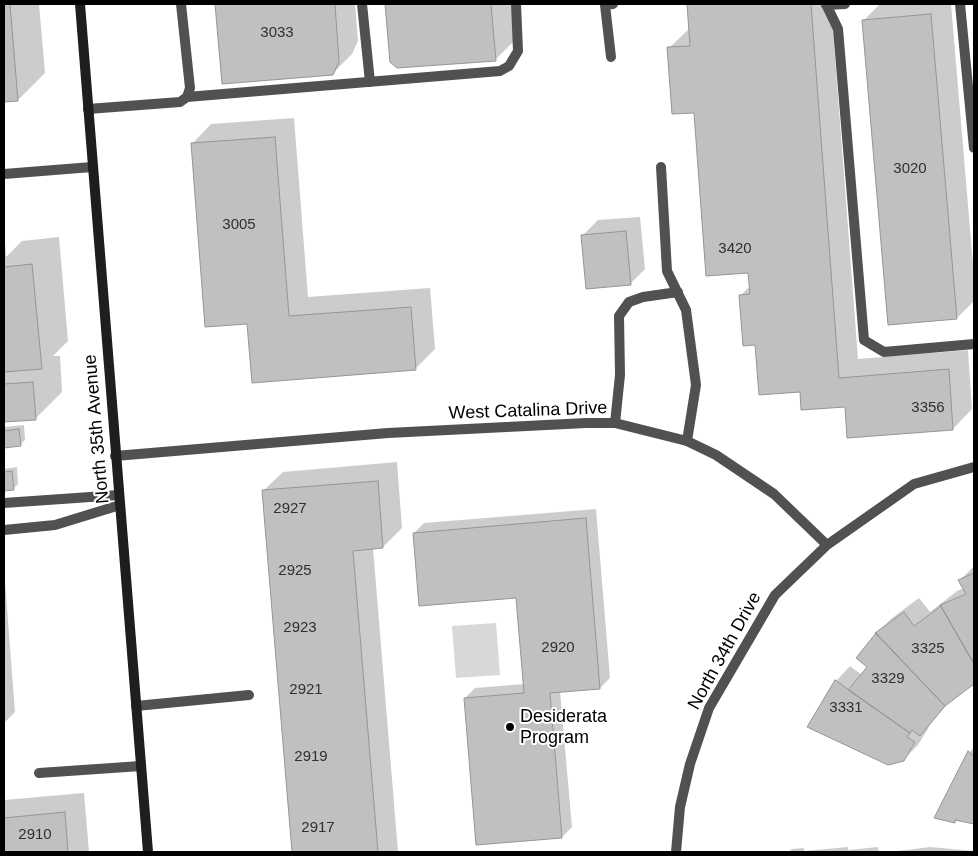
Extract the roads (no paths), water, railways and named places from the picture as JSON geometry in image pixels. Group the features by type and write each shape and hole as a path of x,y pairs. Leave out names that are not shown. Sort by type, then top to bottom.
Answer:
{"main road":[{"name":"North 35th Avenue","path":"80,4 148,852"}],"street":[{"path":"181,4 190,88 187,97"},
{"path":"362,4 370,82"},
{"path":"88,109 180,102 187,97 500,71 509,66 518,51 516,4"},
{"path":"611,58 605,5 613,4"},
{"path":"845,4 826,5 838,30 864,340 884,352 974,344"},
{"path":"960,4 974,148"},
{"path":"4,174 92,167"},
{"path":"661,167 667,271 686,310 696,385 687,442"},
{"path":"615,423 620,375 619,316 629,302 643,297 678,292"},
{"name":"West Catalina Drive","path":"115,456 388,433 615,423 687,442 716,455 774,494 827,545"},
{"path":"827,545 914,484 974,467"},
{"path":"4,503 119,500"},
{"path":"4,530 55,525 119,500"},
{"name":"North 34th Drive","path":"676,852 680,807 690,764 709,708 775,595 827,545"},
{"path":"136,706 249,695"},
{"path":"39,773 141,766"}],"place":[{"name":"Desiderata Program","path":"510,727"}]}
